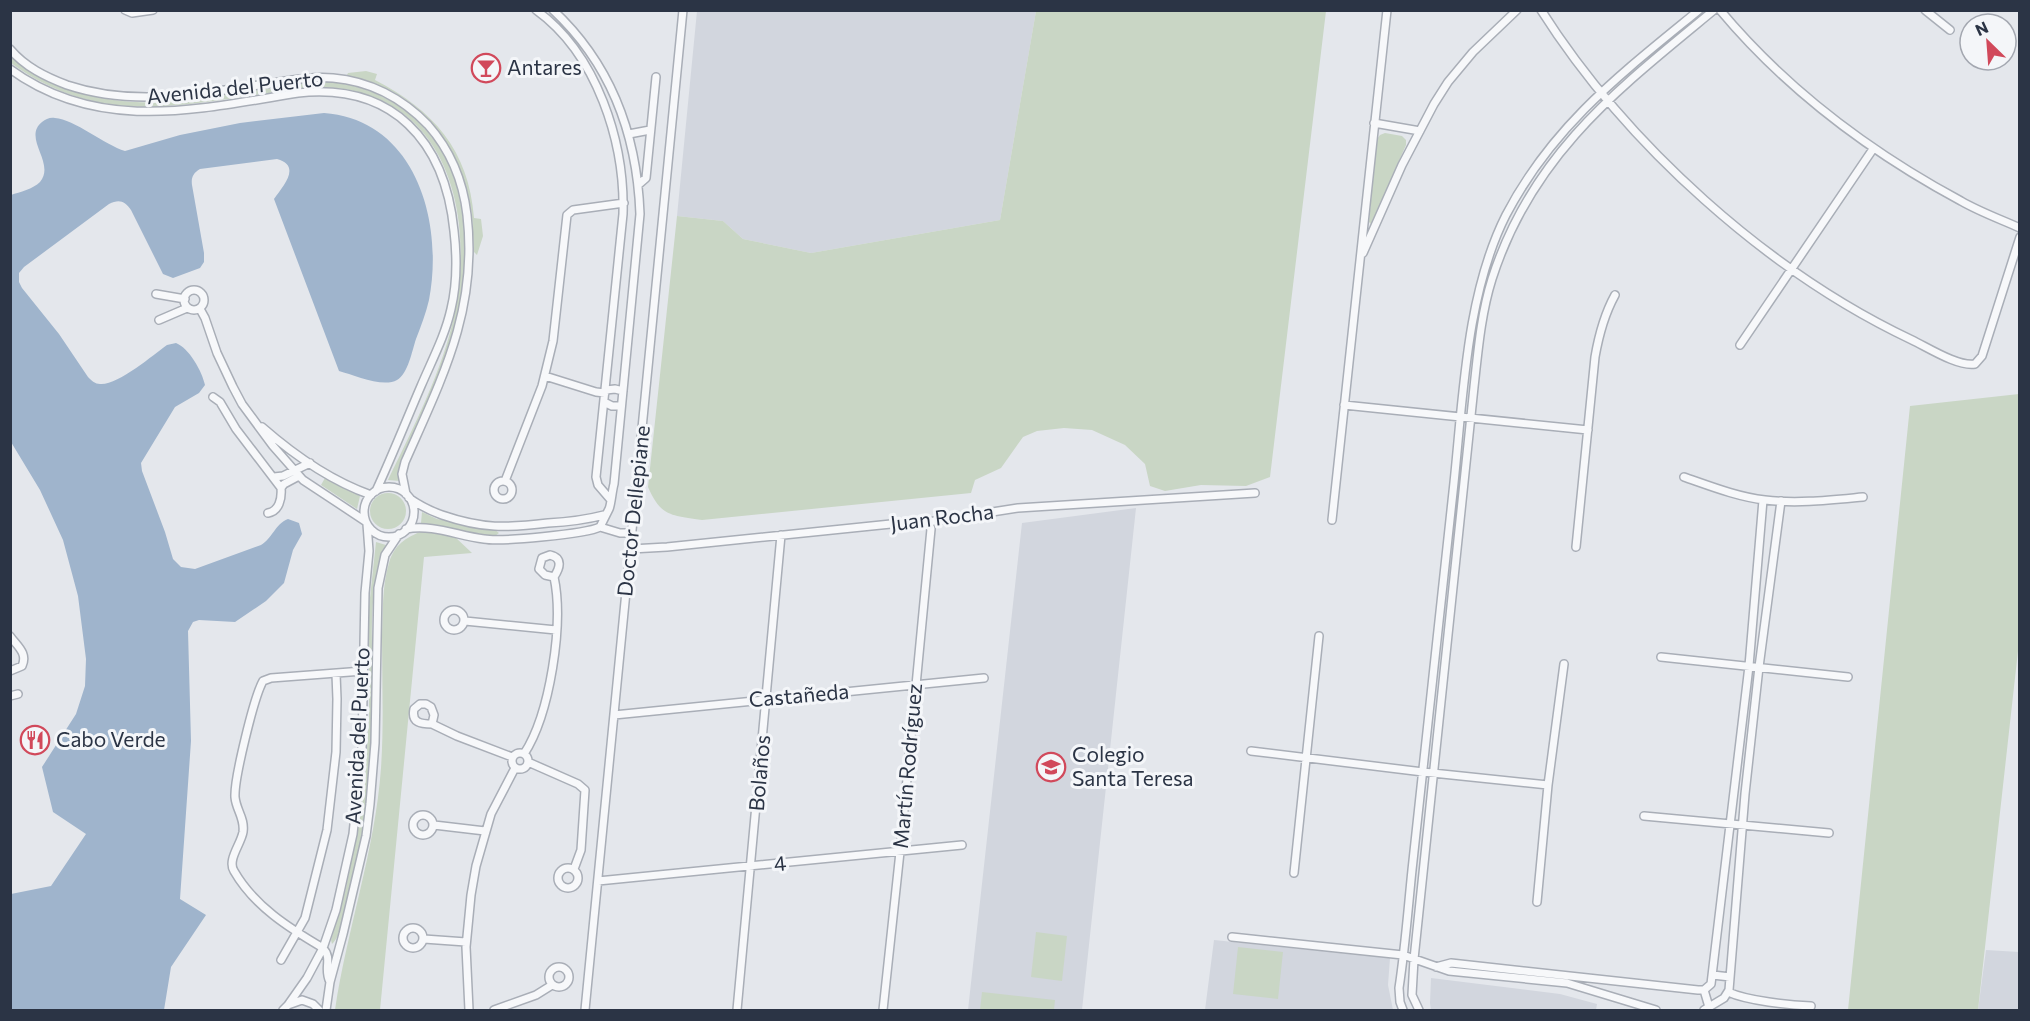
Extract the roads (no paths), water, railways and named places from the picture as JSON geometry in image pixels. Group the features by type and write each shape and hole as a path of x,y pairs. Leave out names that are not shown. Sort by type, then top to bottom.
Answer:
{"street":[{"path":"125,10 132,13 153,10"},
{"path":"536,10 554,26 575,51 602,99 614,132 623,181 606,392 596,477 598,485 610,499"},
{"path":"553,10 579,38 602,71 616,98 629,134 639,194 640,209 614,484 610,508 604,515 600,527"},
{"name":"Doctor Dellepiane","path":"585,1011 683,10"},
{"path":"1332,520 1387,10"},
{"path":"1361,258 1402,165 1434,105 1473,52 1517,10"},
{"path":"1541,10 1608,101 1706,200 1746,235 1792,270 1886,328 1959,362 1975,364 1982,356 2019,238"},
{"path":"1403,1011 1399,995 1461,417 1476,305 1485,269 1507,214 1539,161 1572,120 1601,92 1699,10"},
{"path":"1419,1011 1412,995 1414,959 1485,304 1500,256 1518,216 1536,184 1573,135 1635,76 1714,10"},
{"path":"1720,10 1734,27 1809,99 1852,134 1899,166 1963,202 2019,228"},
{"path":"1925,10 1950,30"},
{"name":"Avenida del Puerto","path":"10,49 30,68 58,81 91,92 124,97 178,97 321,77 360,82 399,101 430,127 450,156 462,188 470,264 461,322 444,373 403,468 403,484 407,496"},
{"name":"Avenida del Puerto","path":"10,69 45,91 86,105 126,112 176,111 298,93 341,92 380,105 404,120 426,144 443,177 453,220 456,254 453,297 444,334 374,493"},
{"path":"638,185 646,178 656,77"},
{"path":"1374,123 1420,131"},
{"path":"629,134 650,130"},
{"path":"1740,345 1874,149"},
{"path":"623,203 629,193 639,194"},
{"path":"505,481 545,376 556,324 567,215 573,210 623,203 640,209"},
{"path":"184,299 190,291 200,292 204,301 200,309 226,373 242,404 297,474 378,534 385,536 399,534 410,524 413,511 407,496"},
{"path":"156,294 184,299"},
{"path":"1576,547 1598,338 1605,313 1615,295"},
{"path":"184,299 188,308"},
{"path":"159,320 188,308 200,309"},
{"path":"545,376 596,392 615,389 623,392"},
{"path":"213,397 220,402 236,429 281,488 282,495 275,511 268,513"},
{"path":"604,402 621,406"},
{"path":"1344,405 1588,430"},
{"path":"254,420 310,464 336,481 374,493 392,487 435,512 465,523 501,527 585,520 604,515"},
{"path":"252,465 264,464"},
{"path":"281,488 310,464"},
{"path":"274,477 297,474"},
{"path":"1684,477 1708,486 1763,500 1863,497"},
{"path":"366,523 364,507 374,493"},
{"name":"Juan Rocha","path":"631,549 920,520 928,522 1018,508 1255,493"},
{"path":"1436,967 1452,963 1704,990 1711,984 1749,666 1763,500"},
{"path":"1704,990 1706,1009 1724,998 1728,992 1742,826 1759,667 1781,501"},
{"name":"Martín Rodríguez","path":"883,1011 931,529 928,522"},
{"name":"Avenida del Puerto","path":"285,1008 307,978 323,948 345,874 355,817 362,748 365,593 369,557 366,523"},
{"path":"501,527 501,540"},
{"path":"406,529 432,529 487,540 584,532 600,527 620,533 632,533"},
{"name":"Avenida del Puerto","path":"326,1011 330,982 361,861 367,826 375,743 378,588 385,555 399,534"},
{"name":"Bolaños","path":"737,1011 781,535"},
{"path":"524,754 532,742 548,692 556,630 554,577"},
{"path":"1442,593 1452,594"},
{"path":"465,621 556,630"},
{"path":"10,636 23,651 24,656 22,666 10,671"},
{"path":"1294,873 1319,636"},
{"path":"1661,657 1848,677"},
{"path":"1537,902 1548,784 1564,664"},
{"path":"330,982 326,970 329,957 323,948 262,906 232,869 232,861 244,828 235,797 236,784 247,733 263,681 271,678 363,671"},
{"path":"281,960 305,918 327,830 336,752 336,674"},
{"name":"Castañeda","path":"614,715 984,678"},
{"path":"432,724 512,758"},
{"path":"1251,751 1423,772 1548,784"},
{"path":"515,768 512,758 516,754 524,754"},
{"path":"524,754 528,762 578,784 585,790 581,850 574,869"},
{"path":"515,768 523,769 528,762"},
{"path":"469,1011 466,942 471,895 485,831 491,814 515,768"},
{"path":"1644,816 1828,833"},
{"path":"434,825 485,831"},
{"name":"4","path":"598,881 962,845"},
{"path":"1232,937 1403,955 1449,971 1567,983 1656,1011"},
{"path":"424,939 466,942"},
{"path":"1713,975 1730,976"},
{"path":"1594,978 1594,992"},
{"path":"494,1011 536,995 552,984"},
{"path":"1728,992 1737,996 1811,1006"},
{"path":"285,1008 297,1001 307,1000 319,1011"}],"water":[{"path":"324,113 356,120 381,134 402,155 417,180 427,208 432,239 433,270 429,300 409,362 404,373 397,380 376,382 339,371 274,199 288,177 289,171 284,162 277,159 200,169 194,174 192,185 204,253 204,262 200,268 173,278 163,274 131,210 119,201 109,204 19,273 22,288 59,334 88,377 95,383 116,380 167,345 176,343 186,350 198,367 205,385 199,393 175,407 141,463 173,559 181,567 195,569 261,545 280,524 288,519 299,523 302,534 293,550 284,583 266,601 235,622 199,620 193,622 188,631 191,741 180,899 206,915 171,967 164,1010 11,1010 11,894 51,886 86,834 53,812 42,767 76,714 85,686 86,659 78,596 63,540 40,490 11,442 11,195 34,187 44,175 36,135 37,128 50,118 63,119 125,151 180,135 240,123"}],"place":[{"name":"Antares","path":"486,68"},
{"name":"Cabo Verde","path":"35,740"},
{"name":"Colegio Santa Teresa","path":"1051,767"}]}
